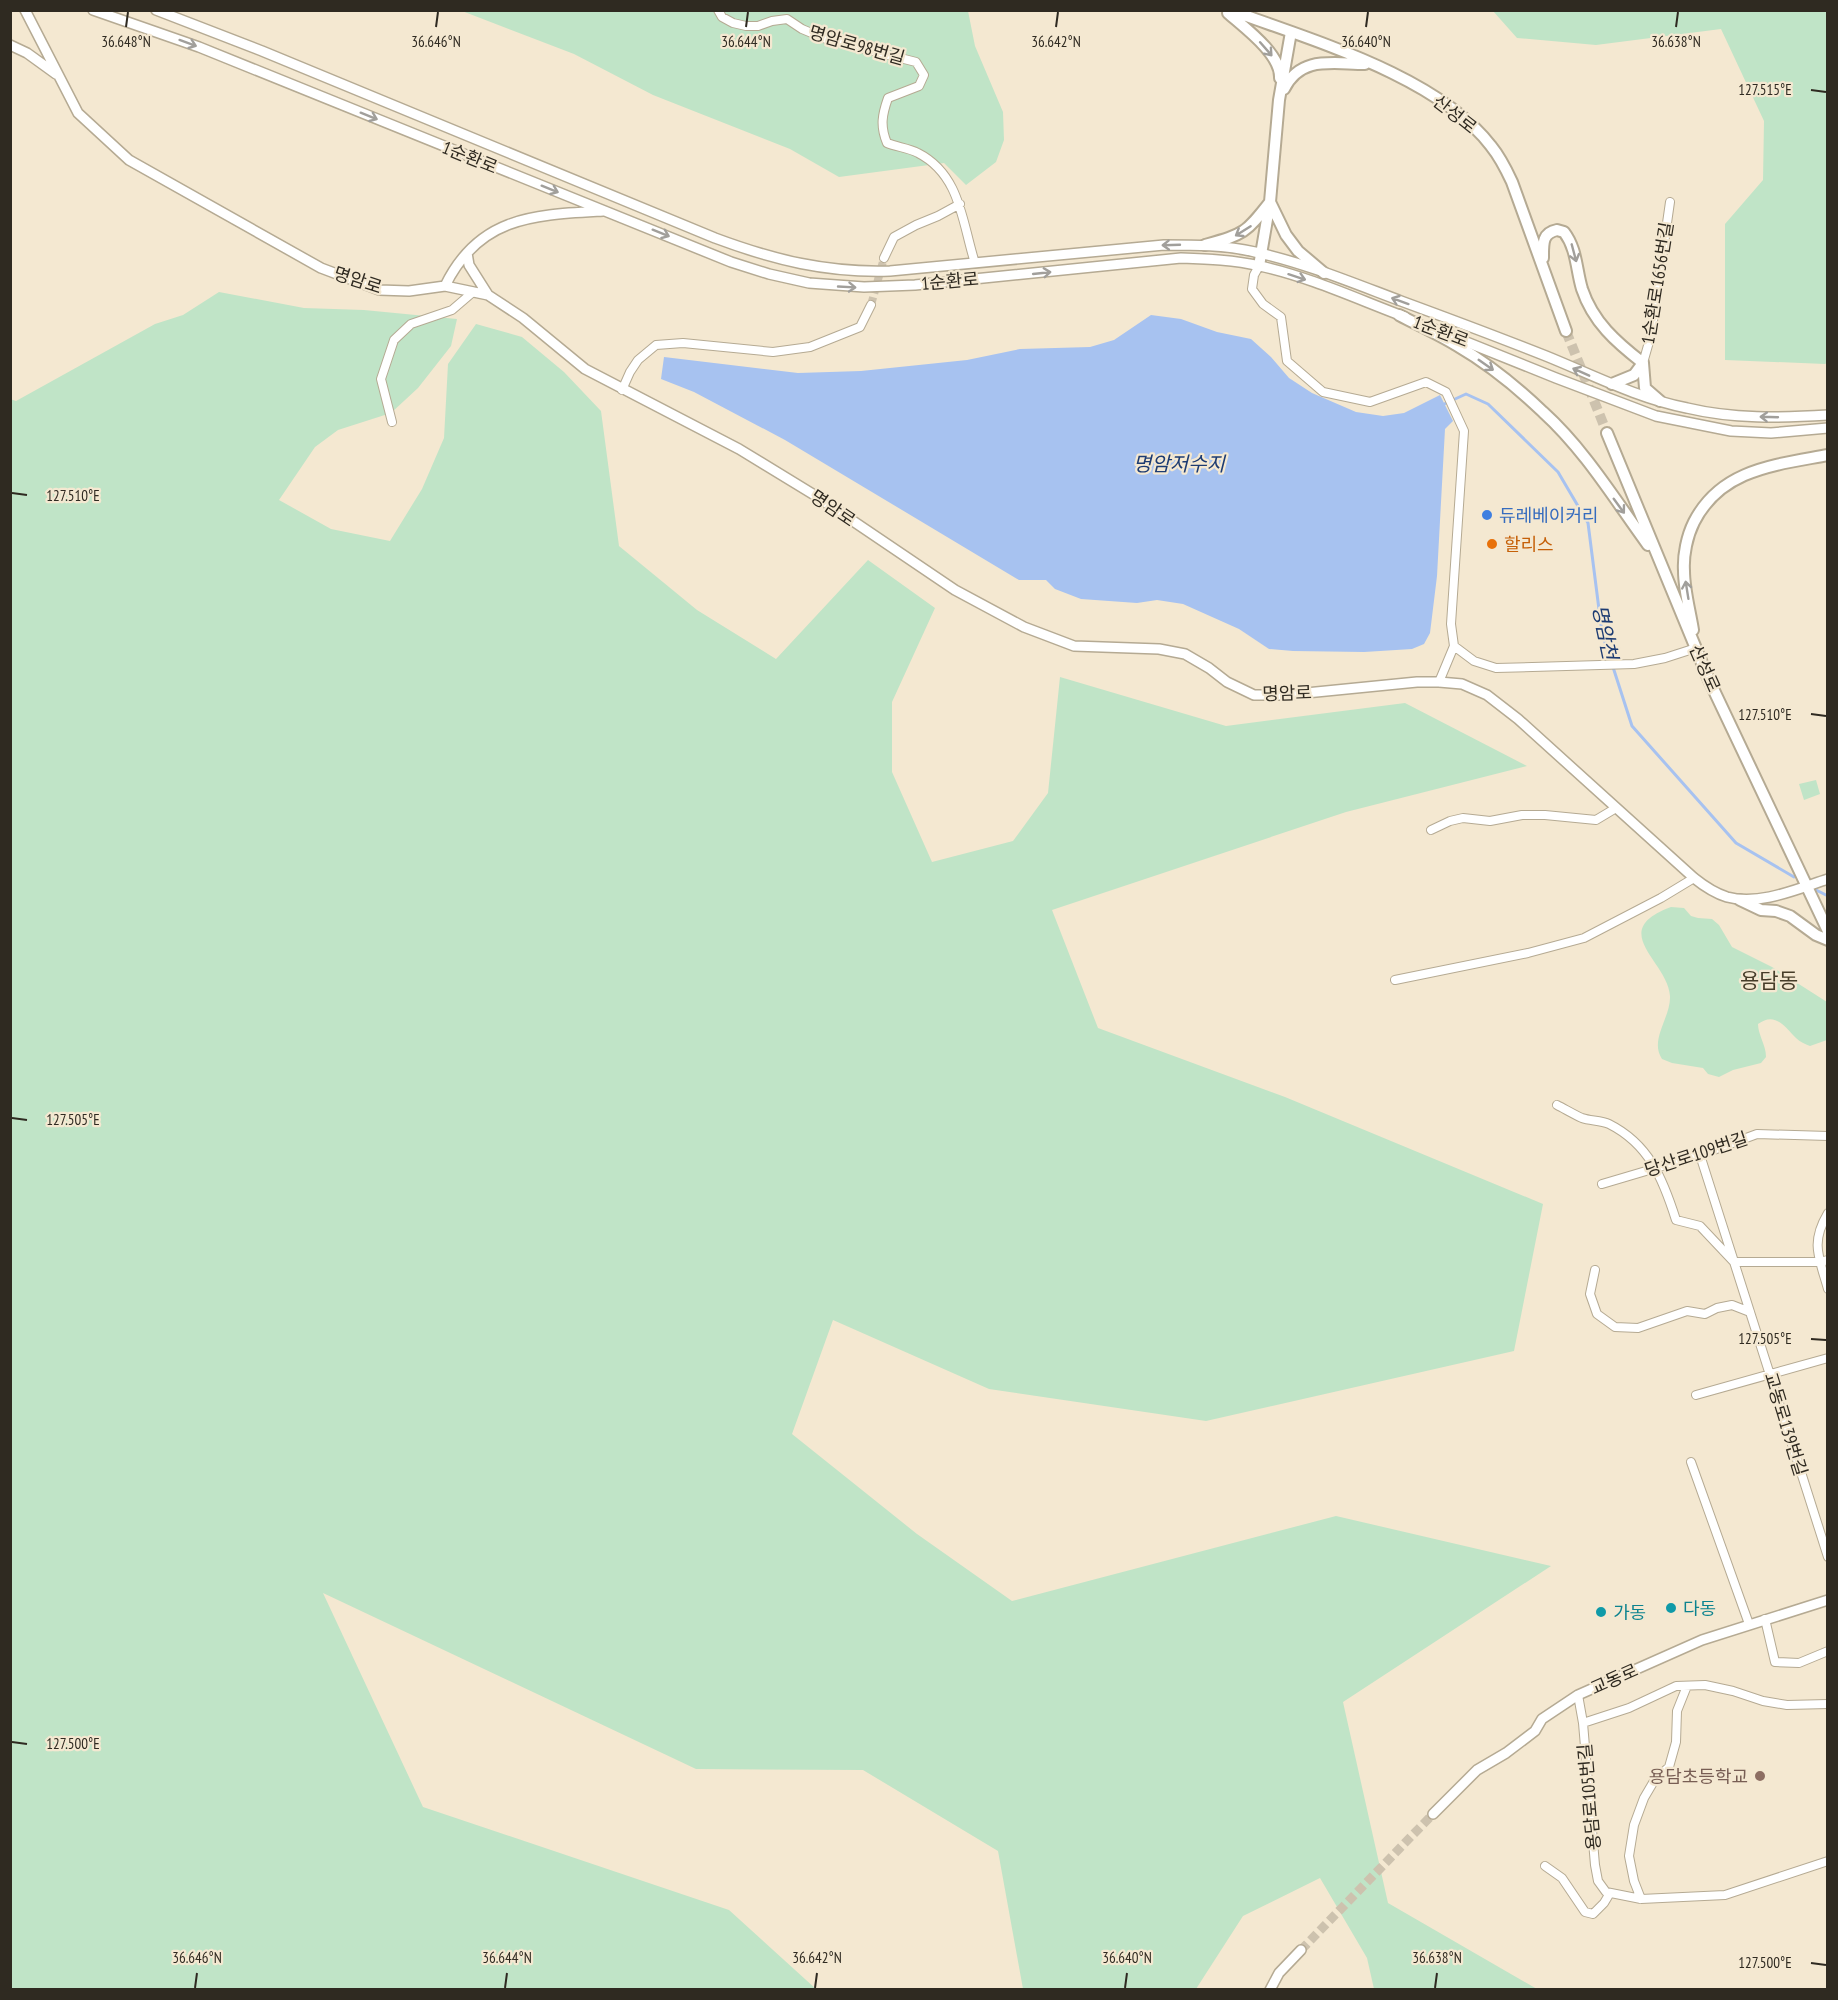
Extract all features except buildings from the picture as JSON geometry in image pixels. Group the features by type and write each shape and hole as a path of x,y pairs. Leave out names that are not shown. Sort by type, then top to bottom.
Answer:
{"main road":[{"name":"산성로","path":"1228,10 1372,64 1424,90 1446,104 1480,133 1492,146 1512,182 1566,331"},
{"path":"1228,10 1271,53 1281,71 1270,202 1259,266"},
{"path":"1279,100 1291,32"},
{"path":"1279,100 1288,82 1300,68 1328,64 1372,64"},
{"path":"1205,245 1238,236 1250,228 1270,202"},
{"path":"1270,202 1286,235 1298,251 1324,273"},
{"path":"1543,270 1542,242 1546,236 1557,230 1564,232 1575,251 1582,289 1591,309 1603,328 1616,342 1642,363 1645,388 1660,401"},
{"path":"1399,315 1456,345 1492,369 1544,412 1592,468 1658,560"},
{"path":"1612,384 1634,375 1642,363"},
{"name":"산성로","path":"1607,434 1696,648 1827,932"},
{"path":"1696,648 1684,571 1690,530 1701,510 1719,489 1740,476 1769,466 1827,456"},
{"path":"1740,900 1761,910 1776,911 1790,916 1827,940"}],"street":[{"name":"명암로","path":"25,10 78,113 129,160 321,268 380,290 409,291 445,286 488,295 523,318 585,369 739,449 816,496 955,590 1024,627 1074,646 1159,649 1185,654 1227,682 1254,695 1286,695 1417,682 1462,684 1487,694 1518,719 1694,879 1713,891 1740,900 1768,897 1827,879"},
{"name":"1순환로","path":"93,10 199,47 731,262 769,274 809,283 864,288 915,285 1181,258 1230,261 1259,266 1326,286 1656,416 1731,431 1770,433 1827,428"},
{"name":"1순환로","path":"156,10 754,253 788,262 856,272 890,271 1164,245 1205,245 1262,254 1324,273 1660,401 1734,416 1827,415"},
{"path":"173,10 220,35"},
{"name":"명암로98번길","path":"718,10 722,17 733,24 746,26 787,19 802,29 826,39 916,62 924,75 919,86 888,98 881,119 883,132 887,143 918,153 934,165 951,185 960,204"},
{"path":"10,45 27,53 59,76"},
{"name":"1순환로1656번길","path":"1642,363 1651,335 1670,202"},
{"path":"884,258 894,237 960,204 968,243 975,262"},
{"path":"445,286 453,268 470,249 500,227 543,214 607,211"},
{"path":"468,253 469,265 488,295"},
{"path":"1259,266 1251,289 1263,304 1281,317 1287,361 1323,392 1370,402 1426,382 1446,392 1464,431 1451,624 1454,646 1439,682"},
{"path":"392,422 381,379 394,340 411,324 452,310 473,292"},
{"path":"622,390 638,360 656,345 683,343 773,352 810,347 860,327 871,305"},
{"path":"1454,646 1474,661 1496,668 1634,664 1665,658 1696,648"},
{"path":"1431,830 1450,820 1463,818 1490,821 1522,815 1545,815 1596,820 1616,808"},
{"path":"1395,980 1528,953 1584,938 1694,879"},
{"path":"1557,1106 1582,1118 1607,1122 1634,1141 1656,1168 1676,1220 1700,1226 1734,1262 1824,1261"},
{"name":"당산로109번길","path":"1602,1184 1700,1155 1756,1134 1827,1136"},
{"name":"교동로139번길","path":"1700,1155 1827,1557"},
{"path":"1827,1213 1821,1225 1816,1248 1824,1261 1827,1289"},
{"path":"1595,1270 1590,1294 1597,1314 1615,1327 1638,1328 1687,1311 1705,1314 1717,1308 1732,1305 1750,1312"},
{"path":"1696,1395 1827,1358"},
{"path":"1691,1462 1749,1624"},
{"name":"교동로","path":"1433,1814 1477,1770 1521,1742 1535,1731 1542,1719 1578,1695 1702,1640 1827,1600"},
{"path":"1766,1619 1775,1662 1799,1663 1827,1652"},
{"path":"1583,1723 1629,1708 1676,1686 1705,1685 1763,1701 1787,1705 1827,1704"},
{"name":"용담로105번길","path":"1641,1899 1634,1881 1629,1856 1634,1825 1644,1798 1654,1780 1669,1767 1676,1742 1677,1711 1687,1686"},
{"name":"용담로105번길","path":"1578,1695 1583,1723 1595,1865 1599,1881 1606,1892 1610,1893"},
{"path":"1545,1866 1562,1878 1585,1912 1593,1914 1610,1893 1641,1899 1725,1895 1827,1861"},
{"path":"1270,1989 1279,1973 1301,1950"}],"green space":[{"path":"462,11 968,11 975,46 1003,112 1004,140 996,162 966,185 944,163 839,177 790,149 653,95 574,54"},
{"path":"1493,11 1827,11 1827,363 1725,360 1725,224 1763,180 1764,121 1721,29 1596,45 1517,38"},
{"path":"219,292 304,308 364,310 457,319 451,346 418,388 391,413 338,430 315,447 279,500 331,529 390,541 422,489 444,438 448,364 476,324 522,337 564,372 601,411 619,546 697,610 776,659 868,560 935,608 892,702 892,772 932,862 1013,841 1048,793 1060,677 1226,726 1405,703 1527,766 1346,812 1052,910 1098,1028 1285,1097 1543,1204 1514,1351 1206,1421 989,1389 833,1320 792,1434 917,1534 1012,1601 1336,1516 1551,1566 1343,1702 1388,1903 1537,1989 1374,1989 1367,1958 1320,1878 1243,1916 1196,1989 1023,1989 998,1851 863,1770 696,1769 323,1593 423,1807 729,1910 816,1989 11,1989 10,399 16,401 155,324 183,315"},
{"path":"1816,780 1820,794 1804,800 1799,784"},
{"path":"1671,907 1684,908 1691,916 1712,919 1719,925 1732,947 1772,967 1827,1002 1827,1040 1810,1046 1798,1039 1784,1025 1770,1019 1758,1024 1766,1057 1761,1063 1733,1070 1719,1077 1708,1074 1703,1068 1662,1059 1659,1052 1659,1036 1670,996 1667,983 1645,947 1642,936 1643,926 1652,916"}],"water":[{"name":"명암저수지","path":"1151,315 1181,319 1217,332 1251,339 1289,378 1312,393 1356,412 1383,416 1404,413 1440,395 1453,421 1445,429 1437,576 1430,633 1424,644 1412,649 1364,652 1269,649 1239,629 1183,604 1157,600 1137,603 1081,599 1055,589 1046,580 1019,580 785,440 694,392 661,379 664,357 798,373 861,371 967,360 1020,349 1090,347 1114,340"}],"waterway":[{"name":"명암천","path":"1442,405 1466,394 1488,404 1558,472 1588,523 1602,633 1632,726 1736,843 1794,877"},
{"name":"명암천","path":"1816,890 1828,896"}],"tunnel":[{"path":"871,305 884,258"},
{"path":"1566,331 1607,433"},
{"path":"1301,1950 1433,1814"}],"place":[{"name":"듀레베이커리","path":"1487,515"},
{"name":"할리스","path":"1492,544"},
{"name":"다동","path":"1671,1608"},
{"name":"가동","path":"1601,1612"},
{"name":"용담초등학교","path":"1760,1776"}],"district":[{"name":"용담동","path":"1769,980"}]}
